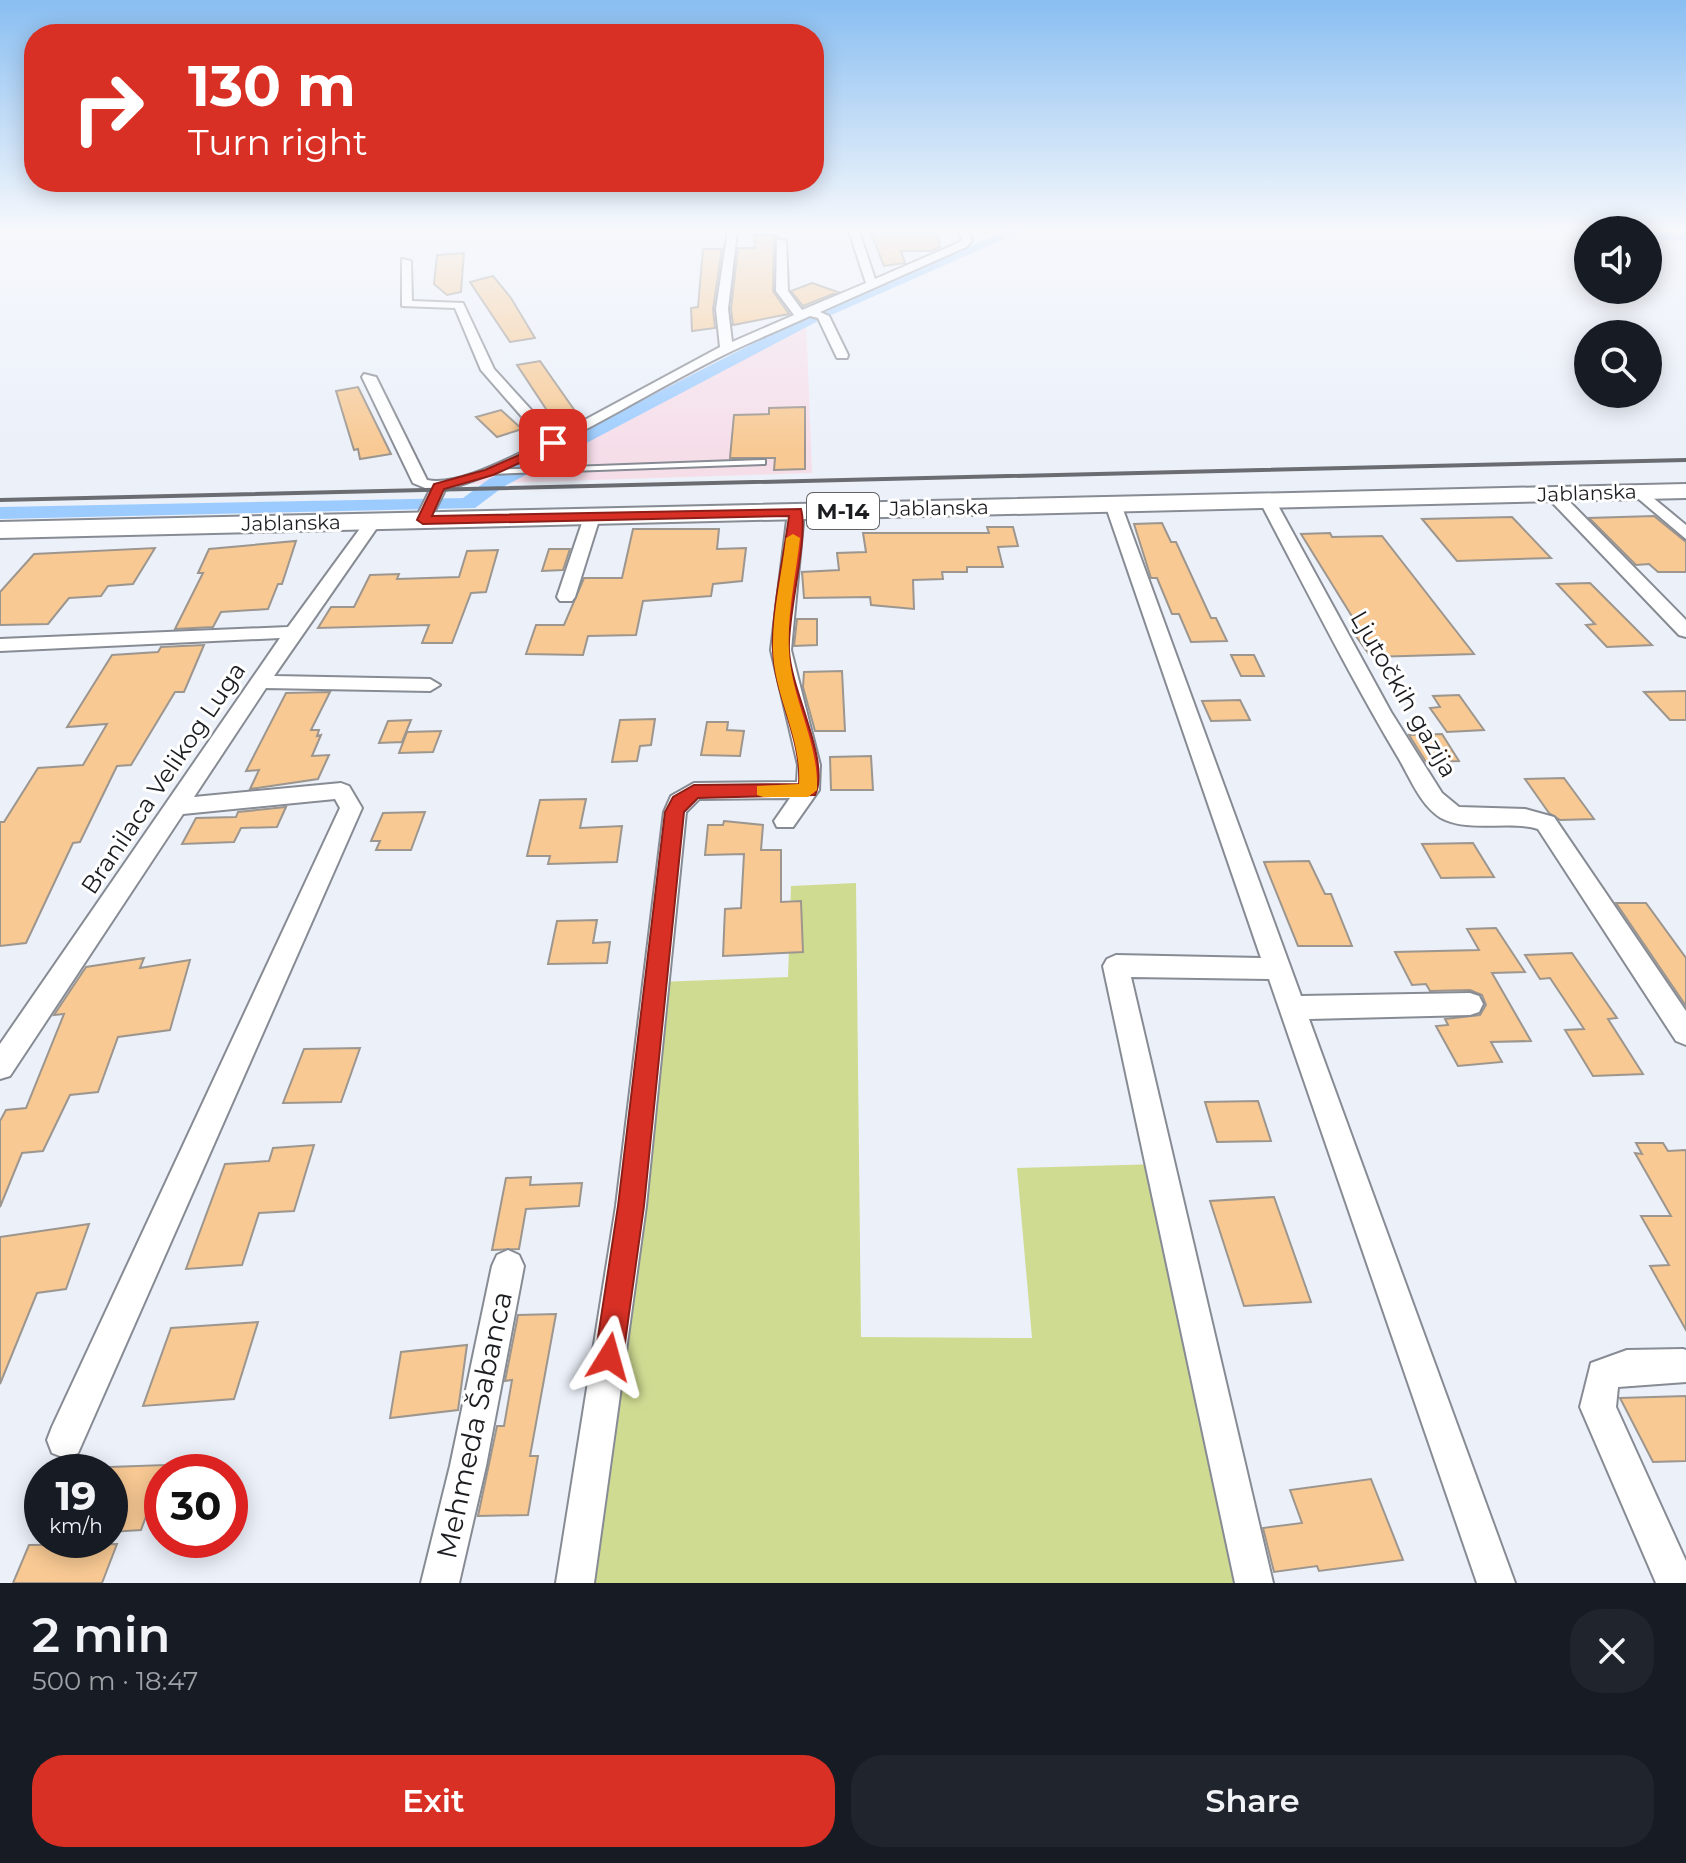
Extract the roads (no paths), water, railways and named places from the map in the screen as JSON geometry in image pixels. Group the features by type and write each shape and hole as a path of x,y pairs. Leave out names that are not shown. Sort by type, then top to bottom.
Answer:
{"main road":[{"name":"Jablanska","path":"0,530 1686,491"}],"street":[{"path":"406,302 459,305 488,370 553,443"},
{"path":"723,302 726,349"},
{"path":"796,302 811,314 842,355"},
{"path":"424,518 437,491 553,443 726,349 834,302"},
{"path":"369,377 421,483 437,491"},
{"path":"1640,492 1686,534"},
{"path":"1554,495 1686,631"},
{"name":"Ljutočkih gazija","path":"1267,500 1381,712 1434,799 1449,812 1458,815 1525,817 1546,823 1686,1033"},
{"path":"1113,504 1496,1583"},
{"path":"785,821 808,790 809,765 790,699 781,650 796,512"},
{"path":"566,597 592,517"},
{"name":"Branilaca Velikog Luga","path":"0,1067 8,1043 373,522"},
{"path":"0,645 294,632"},
{"path":"261,682 430,685"},
{"path":"575,1583 631,1206 675,812 679,802 694,791 808,790"},
{"path":"65,1440 351,808 341,791 174,807"},
{"path":"1254,1583 1116,966 1279,969"},
{"path":"1293,1008 1470,1004"},
{"name":"Mehmeda Šabanca","path":"440,1583 468,1466 508,1266"},
{"path":"1676,1583 1598,1407 1603,1375 1627,1367 1683,1366"}],"lane":[{"path":"489,472 762,462"}],"waterway":[{"path":"0,513 468,504 496,483 815,317 850,302"}],"railway":[{"path":"0,500 1686,460"}]}
